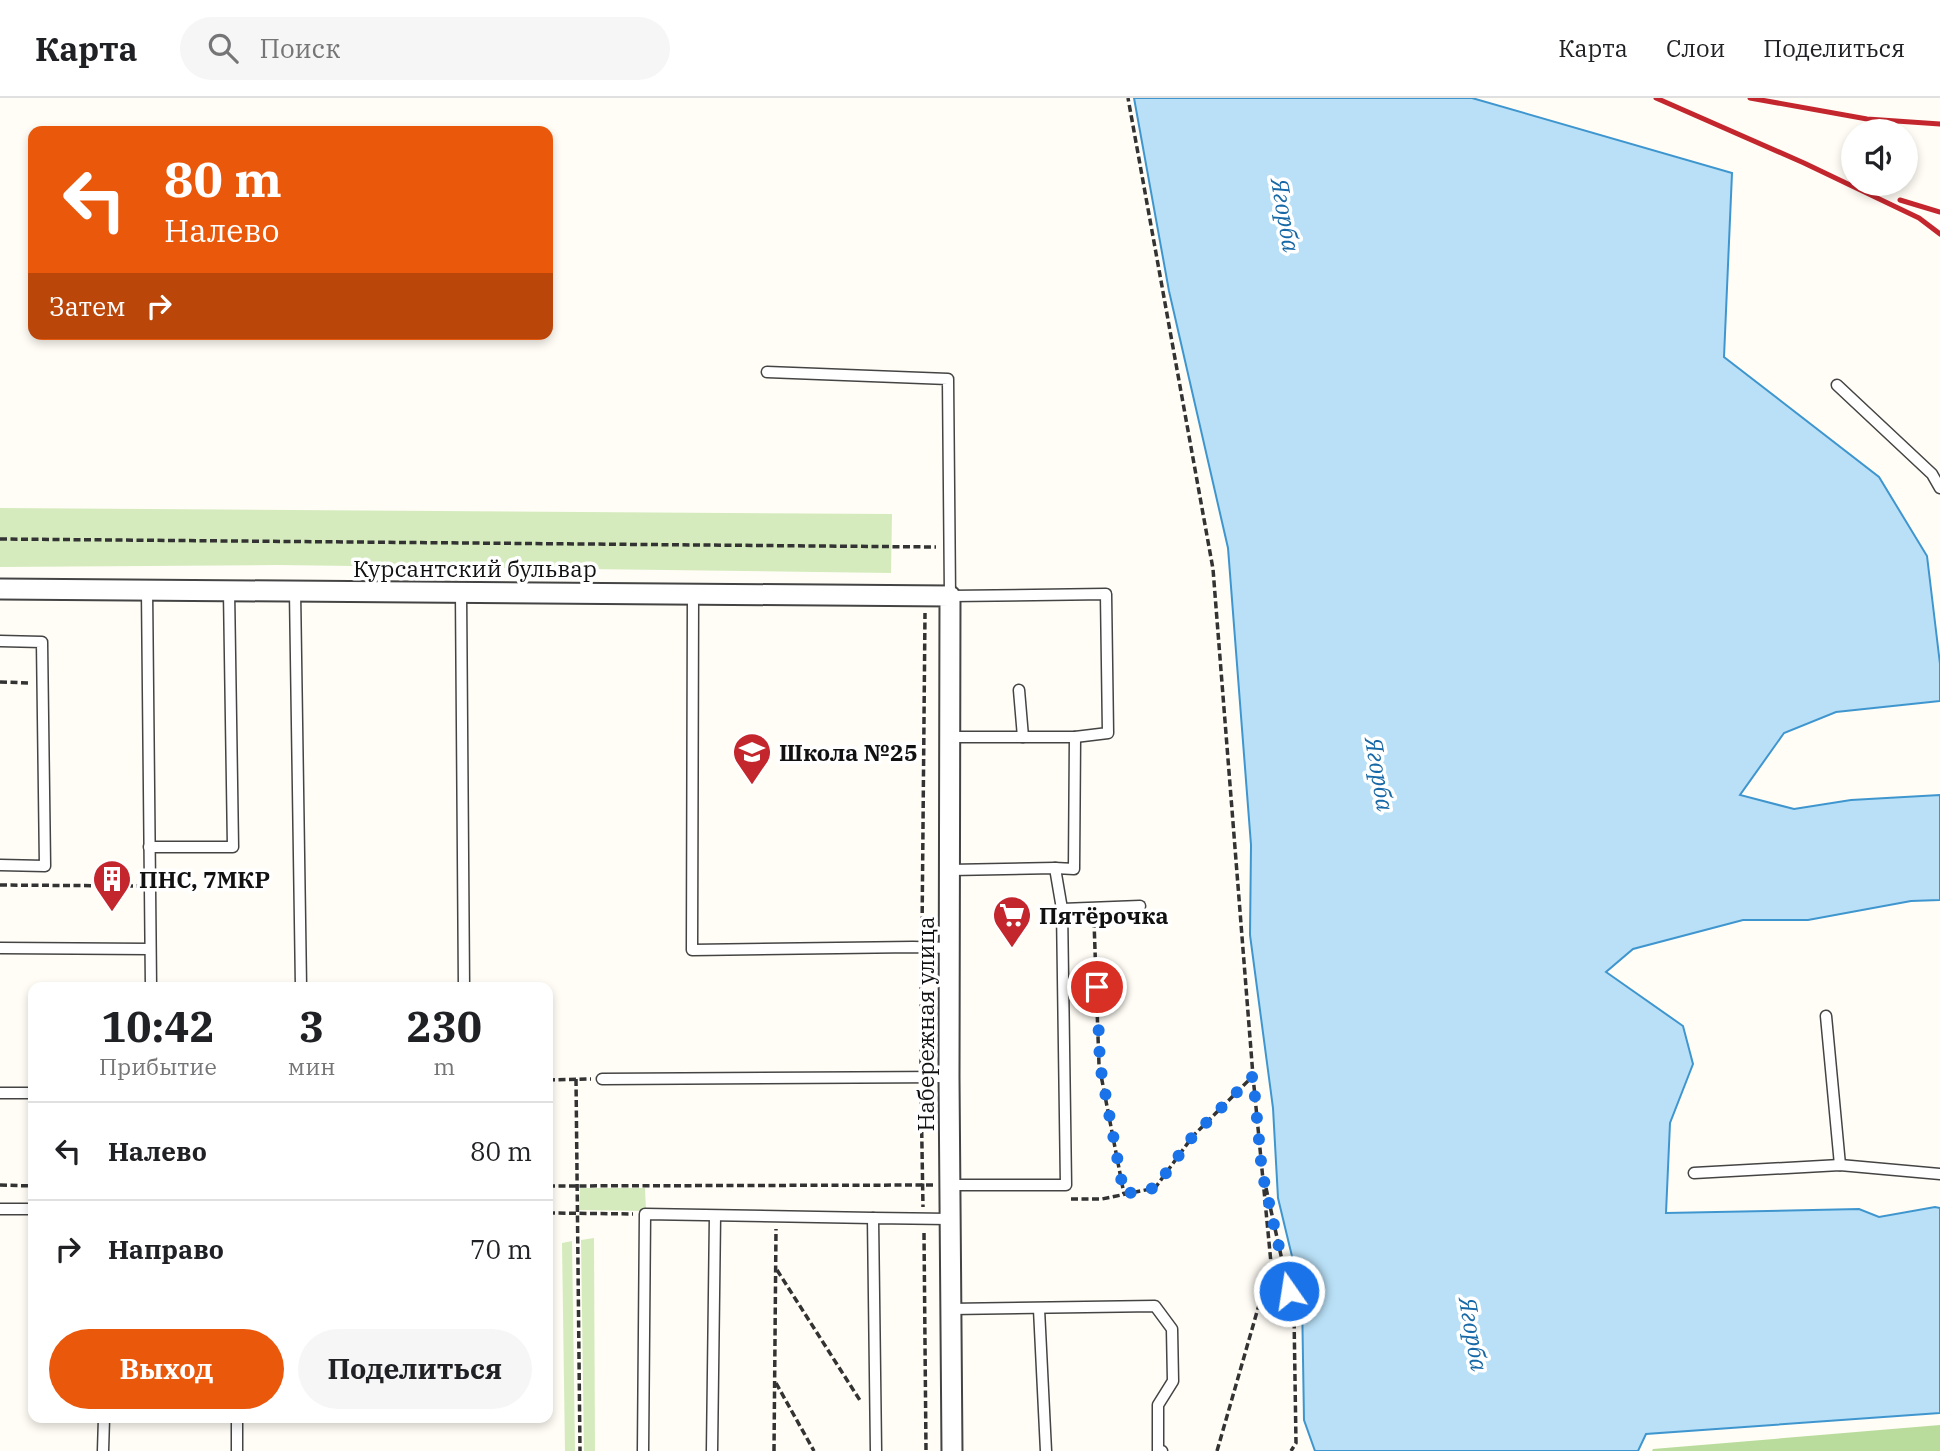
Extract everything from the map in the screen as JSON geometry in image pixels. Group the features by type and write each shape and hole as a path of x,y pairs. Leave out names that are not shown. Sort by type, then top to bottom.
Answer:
{"street":[{"name":"Курсантский бульвар","path":"0,589 950,596"},
{"name":"Набережная улица","path":"950,596 949,1077 952,1451"}],"lane":[{"path":"768,372 948,379 950,596 1106,594 1108,733 1075,737 951,737"},
{"path":"1837,385 1932,474 1940,488"},
{"path":"147,590 151,982"},
{"path":"149,847 233,846 229,591"},
{"path":"295,591 301,982"},
{"path":"461,593 464,982"},
{"path":"693,594 692,950 950,948"},
{"path":"0,641 42,642 45,866 0,865"},
{"path":"1019,690 1023,737"},
{"path":"950,870 1074,869 1075,737"},
{"path":"950,1185 1066,1185 1062,909 1055,869"},
{"path":"1062,909 1140,906"},
{"path":"0,948 150,949"},
{"path":"1826,1016 1840,1165"},
{"path":"603,1079 949,1077"},
{"path":"0,1093 28,1093"},
{"path":"1694,1173 1840,1165 1940,1174"},
{"path":"0,1209 28,1209"},
{"path":"643,1451 645,1214 950,1219"},
{"path":"712,1451 715,1216"},
{"path":"873,1218 876,1451"},
{"path":"950,1309 1155,1306 1172,1329 1173,1381 1158,1405 1158,1450 1162,1451"},
{"path":"1039,1309 1046,1451"},
{"path":"103,1451 104,1423"},
{"path":"237,1423 237,1451"}],"path":[{"path":"1128,98 1213,569 1253,1076 1271,1263 1217,1451"},
{"path":"0,539 950,547"},
{"path":"925,613 921,1077 926,1451"},
{"path":"0,682 29,683 29,696"},
{"path":"0,885 150,886"},
{"path":"1094,908 1100,1065 1124,1194"},
{"path":"1060,1199 1102,1199 1155,1188 1193,1136 1253,1076"},
{"path":"576,1079 580,1451"},
{"path":"553,1080 603,1079"},
{"path":"1262,1172 1294,1314 1296,1443 1291,1451"},
{"path":"0,1185 28,1186"},
{"path":"553,1186 950,1185"},
{"path":"553,1213 645,1214"},
{"path":"774,1451 776,1216"},
{"path":"776,1268 875,1424"},
{"path":"775,1381 814,1451"}],"green space":[{"path":"0,508 892,514 891,573 277,565 0,567"},
{"path":"580,1188 645,1188 646,1211 579,1210"},
{"path":"594,1238 595,1451 584,1451 581,1240"},
{"path":"572,1241 575,1451 565,1451 562,1243"},
{"path":"1940,1425 1940,1451 1652,1451 1653,1449"}],"water":[{"name":"Ягорба","path":"1134,98 1472,98 1732,173 1724,357 1879,477 1927,556 1940,664 1940,701 1836,712 1784,733 1740,795 1794,809 1851,800 1940,795 1940,900 1911,901 1808,920 1743,920 1633,949 1606,972 1683,1026 1693,1064 1670,1123 1666,1213 1859,1209 1879,1217 1940,1208 1940,1413 1646,1434 1638,1451 1315,1451 1304,1420 1302,1298 1278,1198 1273,1108 1250,935 1251,845 1228,548 1169,291"}],"railway":[{"path":"1656,98 1804,163 1919,218 1940,234"},
{"path":"1750,98 1867,119 1940,124"},
{"path":"1900,200 1940,212"}],"place":[{"name":"Школа №25","path":"752,786"},
{"name":"ПНС, 7МКР","path":"112,913"},
{"name":"Пятёрочка","path":"1012,949"}],"route":[{"path":"1097,987 1100,1065 1124,1194 1155,1188 1193,1136 1253,1076 1262,1172 1289,1291"}]}
